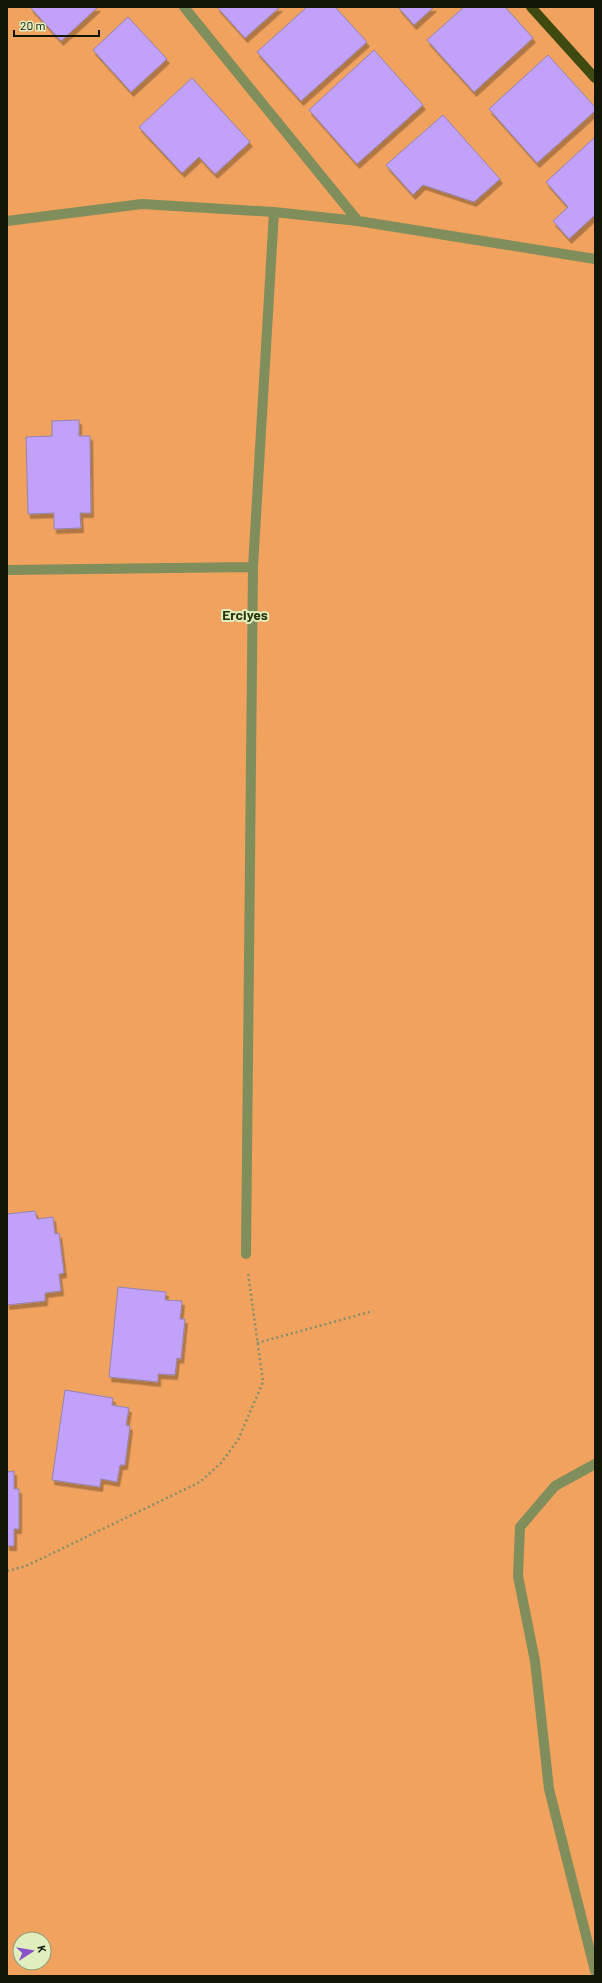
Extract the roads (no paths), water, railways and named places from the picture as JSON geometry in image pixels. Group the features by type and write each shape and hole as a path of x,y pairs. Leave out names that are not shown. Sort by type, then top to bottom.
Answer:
{"main road":[{"path":"531,7 595,78"}],"street":[{"path":"184,7 358,221"},
{"path":"7,221 142,204 274,212 358,221 595,259"},
{"path":"246,1254 253,567 274,212"},
{"path":"7,570 253,567"},
{"path":"595,1464 555,1486 520,1527 518,1576 535,1661 549,1789 595,1971"}],"district":[{"name":"Erciyes","path":"245,614"}]}
